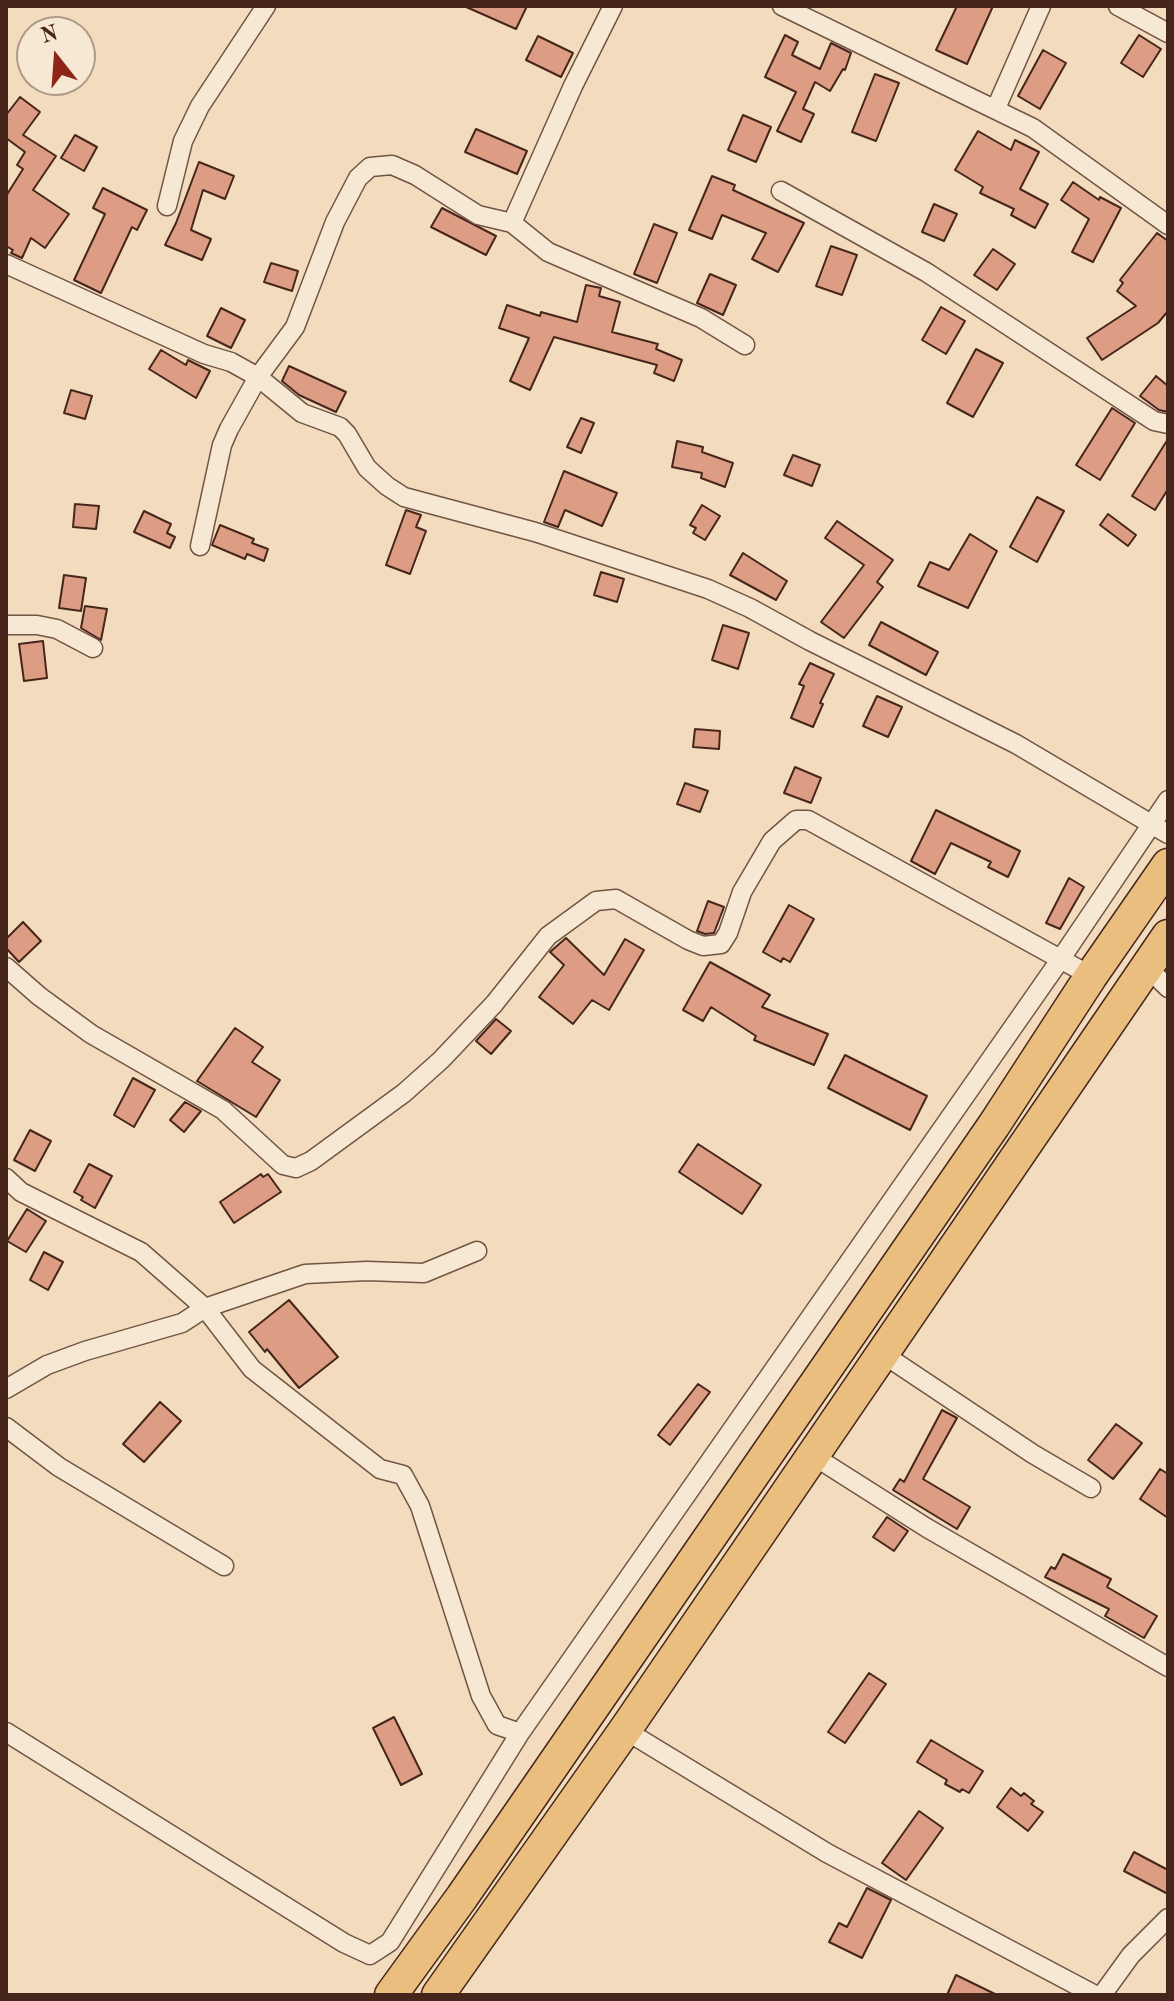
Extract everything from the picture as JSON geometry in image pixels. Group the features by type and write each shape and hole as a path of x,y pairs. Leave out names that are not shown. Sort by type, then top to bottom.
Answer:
{"highway":[{"path":"391,1995 462,1897 922,1230 1168,865"},
{"path":"438,1995 625,1730 883,1354 1158,977 1168,936"}],"street":[{"path":"167,206 183,141 200,106 266,6"},
{"path":"512,223 573,86 613,6"},
{"path":"782,6 1033,128 1168,225"},
{"path":"996,108 1041,6"},
{"path":"1118,6 1168,33"},
{"path":"200,546 222,445 229,429 258,377 295,327 335,222 364,171 377,166 392,165 415,175 478,215 512,223 548,252 701,318 745,345"},
{"path":"781,191 926,272 1154,421 1168,424"},
{"path":"6,264 204,354 231,362 258,377 302,413 340,427 367,468 404,497 535,532 708,589 1016,744 1168,834"},
{"path":"6,625 37,625 57,629 93,648"},
{"path":"6,1732 344,1943 370,1955 390,1942 520,1733 1060,960 1168,800"},
{"path":"6,967 91,1034 223,1110 283,1165 296,1168 311,1161 404,1093 441,1060 494,1004 548,936 596,901 616,899 688,940 703,946 721,944 742,892 772,841 796,820 808,820 1091,976"},
{"path":"6,1178 21,1192 141,1252 205,1308 252,1369 380,1469 403,1475 420,1506 481,1696 497,1725 520,1733"},
{"path":"6,1389 47,1365 182,1323 205,1308 305,1274 367,1271 424,1273 477,1251"},
{"path":"883,1354 1033,1454 1091,1488"},
{"path":"6,1427 59,1467 224,1566"},
{"path":"812,1455 927,1528 1168,1667"},
{"path":"625,1730 827,1853 1095,1995"},
{"path":"1102,1995 1131,1955 1168,1918"}],"building":[{"path":"464,6 527,6 516,29"},
{"path":"957,6 993,6 967,64 936,50"},
{"path":"785,35 798,42 792,55 820,69 831,43 851,53 845,70 830,91 815,82 803,109 814,114 801,142 777,131 796,92 765,77"},
{"path":"1139,35 1161,49 1143,77 1121,63"},
{"path":"538,36 573,53 561,77 526,60"},
{"path":"1043,50 1066,63 1040,109 1018,96"},
{"path":"875,74 899,83 876,141 852,132"},
{"path":"20,97 40,112 23,135 56,156 33,190 69,214 45,248 31,238 22,258 11,253 13,250 6,246 6,196 23,169 17,165 25,152 6,138 6,115"},
{"path":"743,115 771,127 756,162 728,150"},
{"path":"476,129 527,151 517,174 465,152"},
{"path":"978,131 1011,150 1015,140 1039,152 1020,189 1048,204 1035,228 1011,215 1014,209 980,193 983,187 955,170"},
{"path":"75,135 97,147 84,171 61,158"},
{"path":"199,162 234,176 225,199 203,190 191,230 211,239 202,260 165,245"},
{"path":"712,176 735,185 733,190 804,223 778,272 752,259 766,233 722,215 712,239 689,230"},
{"path":"1073,182 1099,200 1100,197 1121,208 1093,262 1072,252 1089,219 1061,200"},
{"path":"103,188 147,210 137,230 132,227 101,293 74,280 105,214 93,208"},
{"path":"934,204 957,214 944,241 922,232"},
{"path":"442,208 496,236 486,255 431,227"},
{"path":"654,224 677,233 657,283 634,274"},
{"path":"1157,233 1168,241 1168,311 1158,323 1102,360 1087,338 1136,306 1117,291 1123,283 1120,280"},
{"path":"831,246 857,255 842,295 816,286"},
{"path":"993,249 1015,264 997,290 974,275"},
{"path":"271,263 298,271 292,291 264,282"},
{"path":"710,274 736,285 723,315 697,303"},
{"path":"586,285 601,288 599,296 620,302 612,332 658,344 656,349 682,360 674,381 654,373 657,365 554,337 530,390 510,381 529,338 499,328 507,305 540,316 541,312 577,322"},
{"path":"941,307 965,321 946,354 922,340"},
{"path":"221,308 245,320 231,348 207,336"},
{"path":"976,349 1003,363 973,417 947,403"},
{"path":"161,350 186,365 188,360 210,371 196,398 149,369"},
{"path":"289,366 346,392 336,412 299,395 282,381"},
{"path":"1156,376 1168,386 1168,412 1159,410 1140,396"},
{"path":"71,390 92,396 85,419 64,413"},
{"path":"1112,408 1135,423 1100,480 1076,465"},
{"path":"581,418 594,423 581,453 567,447"},
{"path":"1168,439 1168,489 1155,510 1132,496"},
{"path":"677,441 703,447 702,452 733,463 725,487 701,478 702,473 672,467"},
{"path":"793,455 820,465 812,486 784,475"},
{"path":"564,471 617,493 602,526 565,510 558,527 544,522"},
{"path":"1037,497 1064,511 1037,562 1010,547"},
{"path":"75,504 99,506 96,529 73,527"},
{"path":"702,505 720,516 705,540 693,533 696,528 690,525"},
{"path":"406,510 421,515 416,527 426,531 410,574 386,565"},
{"path":"144,511 171,524 167,533 175,537 170,548 134,532"},
{"path":"1108,514 1136,535 1128,546 1100,525"},
{"path":"837,521 893,560 877,582 883,587 844,638 821,622 864,565 825,538"},
{"path":"220,525 254,539 252,543 268,549 264,561 247,554 245,559 212,545"},
{"path":"970,534 997,551 968,608 918,586 930,562 949,570"},
{"path":"743,553 787,581 776,600 730,575"},
{"path":"601,572 624,579 617,602 594,595"},
{"path":"64,575 86,578 81,611 59,608"},
{"path":"85,606 107,609 101,640 81,628"},
{"path":"881,622 938,652 926,675 869,645"},
{"path":"723,625 749,633 738,669 712,660"},
{"path":"43,641 47,678 24,681 19,644"},
{"path":"810,663 834,674 813,727 791,718 804,686 799,684"},
{"path":"877,696 902,707 888,737 863,726"},
{"path":"695,729 720,731 719,749 693,747"},
{"path":"795,767 821,778 811,803 784,793"},
{"path":"685,783 708,791 700,812 677,804"},
{"path":"936,810 1020,851 1008,877 988,867 991,862 951,843 935,874 911,861"},
{"path":"1069,878 1084,887 1060,929 1046,923"},
{"path":"708,901 724,907 714,933 705,934 697,931"},
{"path":"789,905 814,919 790,962 783,958 781,962 763,952"},
{"path":"23,922 41,941 19,962 6,948 6,939"},
{"path":"566,938 604,975 625,939 644,950 609,1010 592,1000 573,1024 539,997 564,965 550,952"},
{"path":"710,962 770,995 762,1007 828,1034 814,1065 754,1040 756,1036 711,1007 703,1021 683,1010"},
{"path":"496,1019 511,1031 491,1054 476,1041"},
{"path":"235,1028 263,1047 252,1062 280,1080 256,1117 197,1081"},
{"path":"845,1055 927,1096 910,1130 828,1088"},
{"path":"133,1078 155,1090 134,1127 114,1115"},
{"path":"185,1102 201,1111 184,1132 170,1120"},
{"path":"30,1130 51,1141 35,1171 14,1160"},
{"path":"698,1144 761,1185 742,1214 679,1172"},
{"path":"89,1164 112,1176 95,1208 74,1192"},
{"path":"261,1174 263,1177 268,1174 281,1192 234,1223 220,1202"},
{"path":"27,1209 46,1221 26,1252 7,1241"},
{"path":"44,1252 63,1262 48,1290 30,1280"},
{"path":"289,1300 338,1357 299,1388 249,1332"},
{"path":"698,1384 710,1392 670,1445 658,1435"},
{"path":"160,1402 181,1421 144,1462 123,1444"},
{"path":"942,1410 957,1418 923,1479 970,1507 957,1529 893,1490 900,1479 904,1482"},
{"path":"1116,1424 1142,1443 1113,1479 1088,1460"},
{"path":"1160,1469 1168,1474 1168,1518 1140,1499"},
{"path":"887,1517 908,1531 894,1551 873,1537"},
{"path":"1063,1554 1111,1579 1107,1587 1157,1616 1144,1638 1105,1616 1109,1609 1045,1577 1051,1567 1055,1569"},
{"path":"869,1673 886,1684 845,1743 828,1732"},
{"path":"394,1717 422,1774 401,1785 373,1728"},
{"path":"931,1740 983,1771 969,1793 945,1784 947,1780 917,1762"},
{"path":"1011,1788 1021,1796 1024,1793 1034,1801 1031,1804 1043,1812 1028,1831 997,1807"},
{"path":"919,1811 943,1828 906,1880 882,1863"},
{"path":"1134,1852 1168,1870 1168,1894 1124,1871"},
{"path":"867,1888 891,1900 862,1958 829,1942 839,1923 847,1927"},
{"path":"956,1975 997,1995 947,1995"}]}
